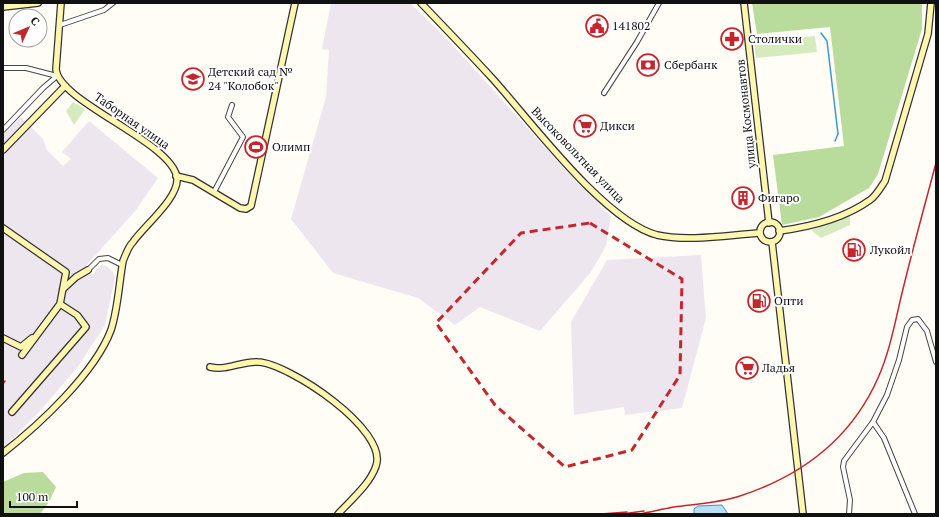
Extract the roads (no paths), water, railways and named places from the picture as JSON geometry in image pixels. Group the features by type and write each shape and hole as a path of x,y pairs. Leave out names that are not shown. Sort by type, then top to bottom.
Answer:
{"street":[{"path":"3,7 38,3"},
{"path":"57,76 56,54 61,3"},
{"path":"60,25 104,10 113,3"},
{"path":"3,453 67,395 106,342 113,322 122,265 131,243 171,196 175,189 176,176 193,180 240,208 249,208 253,202 295,3"},
{"name":"Высоковольтная улица","path":"421,3 492,78 579,176 606,204 631,224 657,235 684,238 760,233"},
{"path":"604,93 637,42 659,3"},
{"name":"улица Космонавтов","path":"744,3 769,223"},
{"path":"779,231 822,222 855,208 871,200 885,181 928,34 931,3"},
{"path":"3,68 26,68 57,76"},
{"path":"3,130 43,88 57,76"},
{"name":"Таборная улица","path":"57,76 65,86 158,152 172,166 176,176"},
{"path":"3,150 65,86"},
{"path":"214,192 243,137 228,117 232,105"},
{"path":"769,223 776,225 779,231 778,237 772,242 764,240 760,233 762,226 769,223"},
{"path":"3,228 66,272 60,304 22,355"},
{"path":"772,242 803,514"},
{"path":"62,289 76,277 88,270 99,259 108,258 122,265"},
{"path":"12,412 86,327 77,315 60,304"},
{"path":"849,514 850,500 843,467 844,461 873,422 889,389 899,360 907,326 912,320 918,319 924,326 936,362"},
{"path":"3,338 22,347 41,329"},
{"path":"210,367 219,369 257,362 281,369 298,378 341,407 361,426 372,443 377,459 377,466 367,481 338,514"},
{"path":"873,422 884,438 915,514"}],"water":[{"path":"722,505 728,514 694,514 694,509 698,506"}],"waterway":[{"path":"821,33 827,41 838,134 835,141"}],"railway":[{"path":"639,514 674,507 724,500 762,488 784,478 803,466 839,437 867,400 883,367 936,163"},
{"path":"622,514 644,511"},
{"path":"601,514 627,512"}],"place":[{"name":"141802","path":"597,26"},
{"name":"Столички","path":"732,39"},
{"name":"Сбербанк","path":"648,65"},
{"name":"Детский сад № 24 \"Колобок\"","path":"193,79"},
{"name":"Дикси","path":"585,126"},
{"name":"Олимп","path":"256,147"},
{"name":"Фигаро","path":"743,198"},
{"name":"Лукойл","path":"854,250"},
{"name":"Опти","path":"759,301"},
{"name":"Ладья","path":"747,368"}]}
